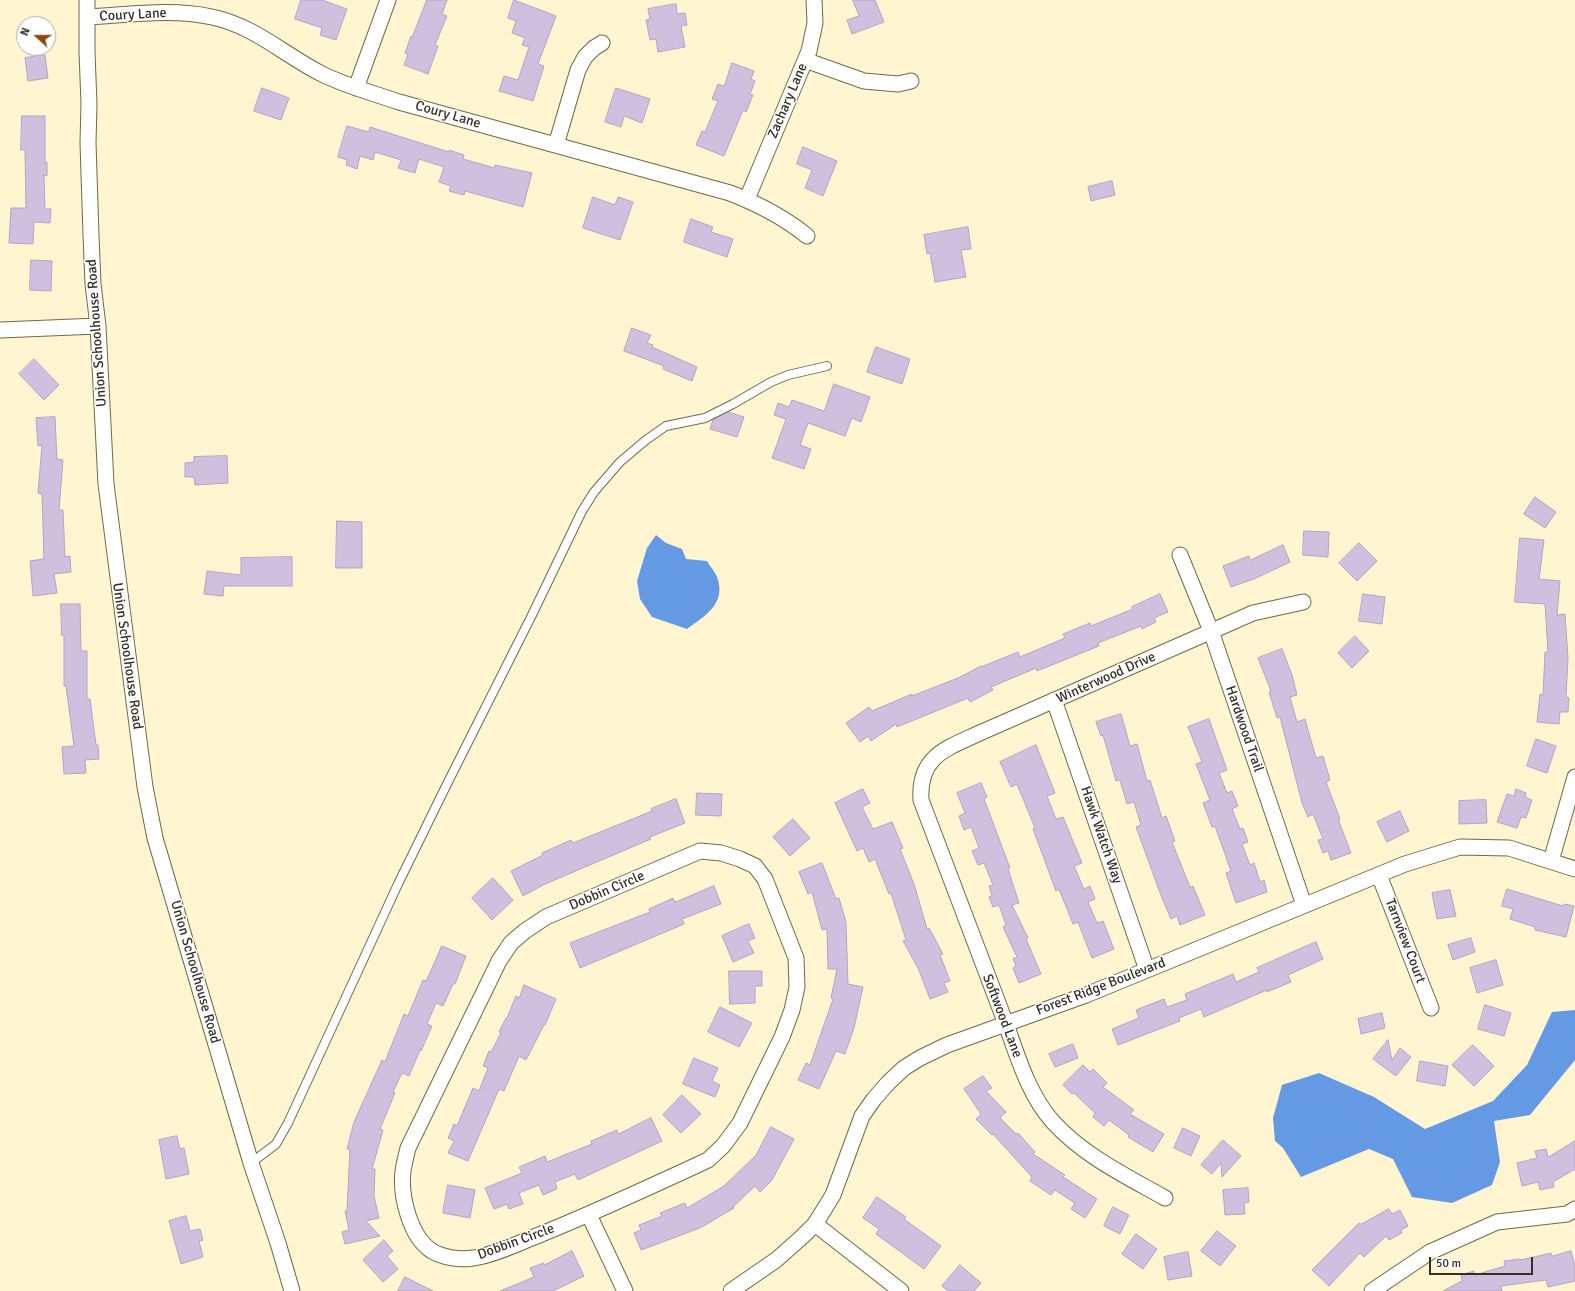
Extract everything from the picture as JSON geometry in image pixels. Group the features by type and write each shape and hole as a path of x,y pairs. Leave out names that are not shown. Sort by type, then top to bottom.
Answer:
{"street":[{"name":"Union Schoolhouse Road","path":"87,0 89,104 88,143 93,277 98,326 106,484 145,787 155,838 251,1163 278,1243 292,1291"},
{"path":"356,88 388,0"},
{"name":"Zachary Lane","path":"746,199 809,51 815,23 814,0"},
{"name":"Coury Lane","path":"87,17 167,13 190,14 212,17 242,26 261,36 299,61 323,74 356,88 399,102 730,193 769,210 808,236"},
{"path":"556,145 578,70 585,57 602,42"},
{"path":"805,60 864,81 898,84 911,81"},
{"path":"0,330 98,326"},
{"name":"Hardwood Trail","path":"1180,555 1211,631 1304,905"},
{"name":"Winterwood Drive","path":"923,776 931,760 940,753 982,732 1254,613 1303,602"},
{"name":"Hawk Watch Way","path":"1054,700 1147,970"},
{"name":"Softwood Lane","path":"923,776 920,789 921,800 1006,1025 1014,1051 1040,1104 1052,1121 1072,1141 1092,1156 1165,1198"},
{"path":"1551,861 1575,776"},
{"name":"Forest Ridge Boulevard","path":"731,1291 776,1260 815,1224 833,1194 862,1116 888,1083 904,1068 920,1058 947,1045 1086,995 1405,864 1460,848 1509,848 1575,869"},
{"name":"Dobbin Circle","path":"700,851 720,853 740,859 755,866 765,878 796,958 797,987 792,1010 782,1037 740,1123 723,1146 708,1160 589,1215 503,1250 474,1258 450,1258 431,1250 418,1236 408,1217 403,1193 403,1172 408,1148 499,961 511,943 525,931 546,917 700,851"},
{"name":"Tarnview Court","path":"1379,875 1431,1008"},
{"path":"1372,1291 1430,1252 1497,1222 1567,1214 1575,1210"},
{"path":"589,1215 625,1291"},
{"path":"815,1224 901,1291"}],"lane":[{"path":"251,1163 276,1144 288,1123 440,798 582,512 594,492 620,462 646,440 666,426 705,418 733,404 770,382 788,375 827,366"}],"water":[{"path":"656,535 666,543 682,549 686,559 707,561 717,577 719,594 717,601 707,614 687,629 652,617 640,599 637,581 647,548"},
{"path":"1575,1010 1575,1060 1530,1115 1494,1121 1500,1162 1492,1185 1452,1203 1412,1197 1393,1159 1369,1149 1301,1177 1283,1148 1275,1141 1273,1118 1282,1085 1319,1073 1374,1097 1425,1129 1493,1101 1527,1065 1552,1012"}],"building":[{"path":"301,0 322,0 347,9 336,40 320,35 322,28 295,19"},
{"path":"427,0 447,0 442,14 447,16 435,45 438,46 428,74 404,65 408,54 405,53 411,36 412,37"},
{"path":"514,0 556,16 538,64 544,66 533,101 499,91 504,76 518,80 529,47 522,45 525,38 512,33 516,21 508,18"},
{"path":"853,0 875,0 884,22 852,34 847,20 859,16"},
{"path":"676,4 677,14 685,13 687,25 681,26 685,47 658,52 656,39 650,40 646,20 650,19 648,9"},
{"path":"45,56 48,78 28,81 25,58"},
{"path":"732,63 754,71 751,79 755,81 750,94 753,95 746,112 743,110 724,156 696,145 702,131 705,132 718,101 712,99 718,84 724,86"},
{"path":"262,88 289,98 281,120 254,111"},
{"path":"616,88 650,99 642,123 624,116 621,127 605,122"},
{"path":"22,116 45,116 45,162 47,162 47,176 44,175 45,209 51,209 50,223 34,222 33,244 9,243 11,208 26,208 25,150 21,150"},
{"path":"347,126 369,132 370,127 449,152 449,150 464,155 463,159 495,168 495,165 532,173 523,207 465,191 464,195 449,191 451,186 439,182 444,167 419,159 415,173 398,168 401,160 375,152 373,160 360,156 357,169 346,165 347,160 338,157"},
{"path":"803,147 837,161 823,196 805,188 812,170 797,164"},
{"path":"1112,181 1115,195 1091,201 1088,187"},
{"path":"593,197 615,205 618,197 633,202 620,240 583,228"},
{"path":"691,219 713,227 711,232 733,239 727,257 684,242"},
{"path":"968,227 971,249 961,250 966,277 935,282 930,253 927,254 924,235"},
{"path":"31,260 52,261 51,291 30,290"},
{"path":"632,328 651,335 647,343 653,345 652,347 697,367 692,381 663,369 664,366 624,351"},
{"path":"876,347 910,359 902,384 867,372"},
{"path":"34,359 59,385 44,400 19,374"},
{"path":"834,384 870,397 861,422 852,418 845,436 808,423 800,445 811,449 804,469 772,458 786,419 774,415 778,403 789,407 792,400 824,411"},
{"path":"728,412 744,417 737,437 710,429 713,420"},
{"path":"55,417 57,459 63,460 59,510 63,510 65,557 70,556 71,572 54,574 57,593 33,596 30,561 44,559 42,494 38,493 42,445 38,446 36,418"},
{"path":"227,456 228,483 195,485 194,477 185,477 185,463 194,462 194,457"},
{"path":"1535,497 1556,512 1545,528 1524,514"},
{"path":"337,521 362,522 362,568 336,568"},
{"path":"1304,531 1329,532 1328,557 1303,555"},
{"path":"1520,538 1544,540 1539,579 1560,581 1557,615 1565,614 1568,658 1566,697 1569,698 1568,712 1560,712 1559,724 1537,722 1540,694 1543,695 1545,652 1548,652 1545,604 1515,602"},
{"path":"1359,543 1377,561 1357,581 1339,563"},
{"path":"1283,545 1290,562 1254,579 1231,587 1223,566 1249,556 1250,560"},
{"path":"292,557 292,586 224,586 223,596 204,594 207,571 241,575 241,558"},
{"path":"1160,594 1168,612 1154,618 1156,622 1142,629 1141,626 1098,643 1099,646 1037,671 1036,668 991,687 993,690 970,702 968,698 897,727 896,724 871,741 868,736 860,742 846,723 869,707 872,711 912,694 912,696 958,678 981,666 1018,652 1020,657 1065,638 1063,634 1090,623 1091,626 1133,609 1132,607"},
{"path":"1363,594 1385,597 1382,624 1359,621"},
{"path":"61,604 80,604 81,651 87,651 87,699 90,699 99,759 85,760 86,773 64,774 62,747 74,746 66,686 64,686 64,635 62,635"},
{"path":"1355,636 1369,651 1352,668 1338,653"},
{"path":"1282,649 1292,675 1297,695 1290,697 1297,722 1305,719 1316,758 1323,756 1330,780 1326,782 1351,853 1331,860 1328,851 1323,853 1318,840 1323,839 1313,814 1308,817 1302,803 1280,717 1277,718 1269,692 1271,691 1258,658"},
{"path":"1121,714 1130,746 1137,744 1147,781 1150,780 1162,818 1166,816 1175,841 1172,842 1190,887 1193,886 1205,915 1180,925 1177,916 1171,919 1162,898 1136,827 1141,825 1134,802 1127,804 1120,780 1116,781 1103,735 1101,736 1096,722"},
{"path":"1209,719 1227,770 1219,773 1227,793 1232,791 1238,806 1232,809 1240,829 1243,828 1248,842 1242,844 1250,865 1254,863 1260,882 1264,880 1267,892 1236,903 1226,873 1231,871 1215,826 1212,827 1203,803 1210,800 1196,764 1202,762 1188,727"},
{"path":"1536,739 1556,746 1547,773 1527,766"},
{"path":"1036,745 1055,793 1047,796 1056,819 1063,817 1082,863 1074,866 1084,889 1090,886 1095,899 1088,902 1097,923 1103,921 1114,949 1092,958 1078,922 1073,924 1059,889 1056,891 1033,829 1035,828 1017,784 1011,787 1000,762"},
{"path":"981,783 987,797 984,799 1010,868 1008,869 1019,903 1012,905 1028,938 1026,939 1041,974 1019,983 1013,968 1016,966 1013,959 1017,957 1003,927 1006,925 999,905 993,907 989,897 992,896 989,886 993,885 984,863 978,865 972,851 979,848 971,827 964,830 959,816 965,813 957,793"},
{"path":"863,789 870,803 862,807 873,829 892,822 903,848 900,849 914,884 927,929 929,928 943,954 940,955 950,981 944,983 948,992 930,999 918,968 903,941 906,940 891,893 889,894 875,859 869,862 863,848 857,851 835,803"},
{"path":"1516,789 1526,793 1525,797 1532,800 1526,818 1521,817 1517,828 1497,822 1507,794 1514,796"},
{"path":"697,793 722,794 721,816 696,815"},
{"path":"676,799 685,823 545,884 523,896 511,871 543,855 542,853 571,840 573,843 652,811 651,809"},
{"path":"1486,800 1487,823 1459,824 1459,801"},
{"path":"1400,811 1409,831 1387,842 1377,822"},
{"path":"793,819 810,838 790,856 773,837"},
{"path":"822,863 836,899 839,898 846,922 848,984 863,987 854,1028 845,1054 836,1051 819,1089 798,1080 806,1063 810,1065 833,999 831,998 837,969 828,969 827,929 822,930 812,892 808,894 799,872"},
{"path":"493,878 513,900 492,920 472,898"},
{"path":"714,886 721,904 682,919 684,924 580,968 570,943 650,912 649,909 673,898 675,902"},
{"path":"1507,889 1563,906 1564,904 1574,906 1566,937 1535,930 1535,927 1510,919 1513,909 1502,906"},
{"path":"1450,890 1456,916 1437,919 1432,893"},
{"path":"749,924 755,938 748,941 754,953 733,962 722,936"},
{"path":"1471,938 1475,952 1453,960 1448,945"},
{"path":"1316,942 1323,959 1288,975 1291,982 1267,992 1267,990 1204,1017 1201,1009 1179,1018 1180,1021 1118,1045 1112,1029 1139,1018 1136,1010 1164,999 1167,1007 1187,1000 1185,994 1233,974 1236,982 1259,972 1257,968"},
{"path":"442,946 466,956 455,984 453,984 443,1006 436,1003 427,1024 432,1026 421,1051 420,1050 409,1076 402,1073 393,1092 395,1093 380,1129 383,1130 372,1169 375,1169 374,1196 379,1218 366,1221 380,1236 345,1244 342,1232 349,1230 345,1211 347,1211 350,1149 347,1149 354,1122 382,1060 385,1062 404,1014 408,1016 423,980 426,981"},
{"path":"1496,960 1503,985 1477,993 1470,968"},
{"path":"729,971 762,971 762,986 755,986 755,1003 730,1004"},
{"path":"524,985 556,999 545,1025 526,1060 519,1056 504,1091 499,1089 468,1161 448,1153 454,1141 448,1138 454,1124 457,1126 473,1088 479,1091 488,1068 483,1066 489,1051 491,1052 501,1033 499,1032 507,1018 516,996 519,998"},
{"path":"1485,1005 1511,1013 1504,1036 1478,1029"},
{"path":"720,1007 752,1023 739,1047 708,1032"},
{"path":"1382,1013 1385,1028 1361,1034 1358,1019"},
{"path":"1388,1040 1392,1060 1400,1048 1411,1057 1396,1076 1373,1059"},
{"path":"1073,1044 1078,1058 1055,1067 1049,1054"},
{"path":"1473,1045 1494,1066 1474,1086 1452,1065"},
{"path":"694,1058 718,1068 712,1081 720,1085 715,1097 683,1084"},
{"path":"1420,1061 1448,1066 1445,1086 1417,1081"},
{"path":"1083,1065 1090,1072 1093,1069 1107,1083 1103,1087 1134,1110 1130,1114 1164,1134 1153,1152 1128,1137 1129,1135 1109,1120 1104,1126 1093,1117 1095,1113 1074,1093 1072,1094 1063,1085"},
{"path":"983,1076 992,1088 986,1091 1006,1112 1000,1118 1016,1134 1018,1133 1035,1152 1033,1154 1065,1175 1063,1177 1097,1199 1085,1218 1071,1209 1075,1203 1055,1190 1051,1195 1030,1181 1032,1177 993,1134 992,1135 976,1119 981,1114 964,1089"},
{"path":"682,1095 701,1114 681,1133 663,1115"},
{"path":"651,1118 662,1141 578,1180 575,1174 555,1182 557,1189 543,1195 539,1185 519,1193 523,1204 509,1209 507,1204 494,1209 485,1188 522,1173 519,1167 545,1156 547,1162 592,1144 591,1141 617,1130 618,1134"},
{"path":"771,1127 794,1139 772,1180 760,1192 755,1186 733,1207 734,1208 700,1228 641,1250 634,1233 641,1230 639,1225 662,1216 660,1213 685,1203 687,1208 724,1186 756,1155"},
{"path":"1183,1128 1200,1136 1191,1156 1174,1148"},
{"path":"177,1136 180,1149 184,1148 189,1174 166,1179 159,1140"},
{"path":"1223,1140 1241,1156 1222,1177 1221,1163 1212,1174 1201,1165"},
{"path":"1575,1141 1575,1169 1553,1182 1554,1187 1540,1190 1538,1182 1522,1186 1517,1163 1537,1158 1535,1151 1546,1149 1548,1157"},
{"path":"448,1185 475,1190 470,1218 443,1213"},
{"path":"1248,1188 1249,1202 1244,1203 1245,1214 1225,1215 1223,1190"},
{"path":"877,1197 906,1217 904,1219 941,1246 924,1269 876,1234 879,1229 863,1218"},
{"path":"1113,1207 1129,1215 1120,1234 1104,1226"},
{"path":"1389,1209 1392,1214 1400,1210 1408,1226 1401,1230 1402,1233 1389,1240 1386,1236 1364,1257 1360,1253 1329,1286 1312,1270 1359,1223 1361,1224"},
{"path":"186,1216 190,1231 200,1229 203,1240 199,1241 203,1257 181,1264 169,1221"},
{"path":"1217,1231 1236,1246 1220,1266 1201,1251"},
{"path":"1136,1234 1157,1249 1143,1269 1122,1254"},
{"path":"384,1240 393,1251 387,1256 398,1269 383,1282 363,1260"},
{"path":"572,1251 584,1276 553,1291 500,1291 534,1277 530,1268 544,1263 544,1265"},
{"path":"1571,1251 1575,1266 1575,1281 1548,1287 1546,1280 1501,1286 1502,1291 1443,1291 1462,1281 1461,1275 1474,1271 1475,1275 1505,1266 1504,1261 1521,1260 1551,1253 1552,1256"},
{"path":"1188,1252 1192,1276 1168,1280 1164,1257"},
{"path":"960,1265 981,1283 974,1291 948,1291 942,1286"},
{"path":"405,1277 433,1291 398,1291"}]}
